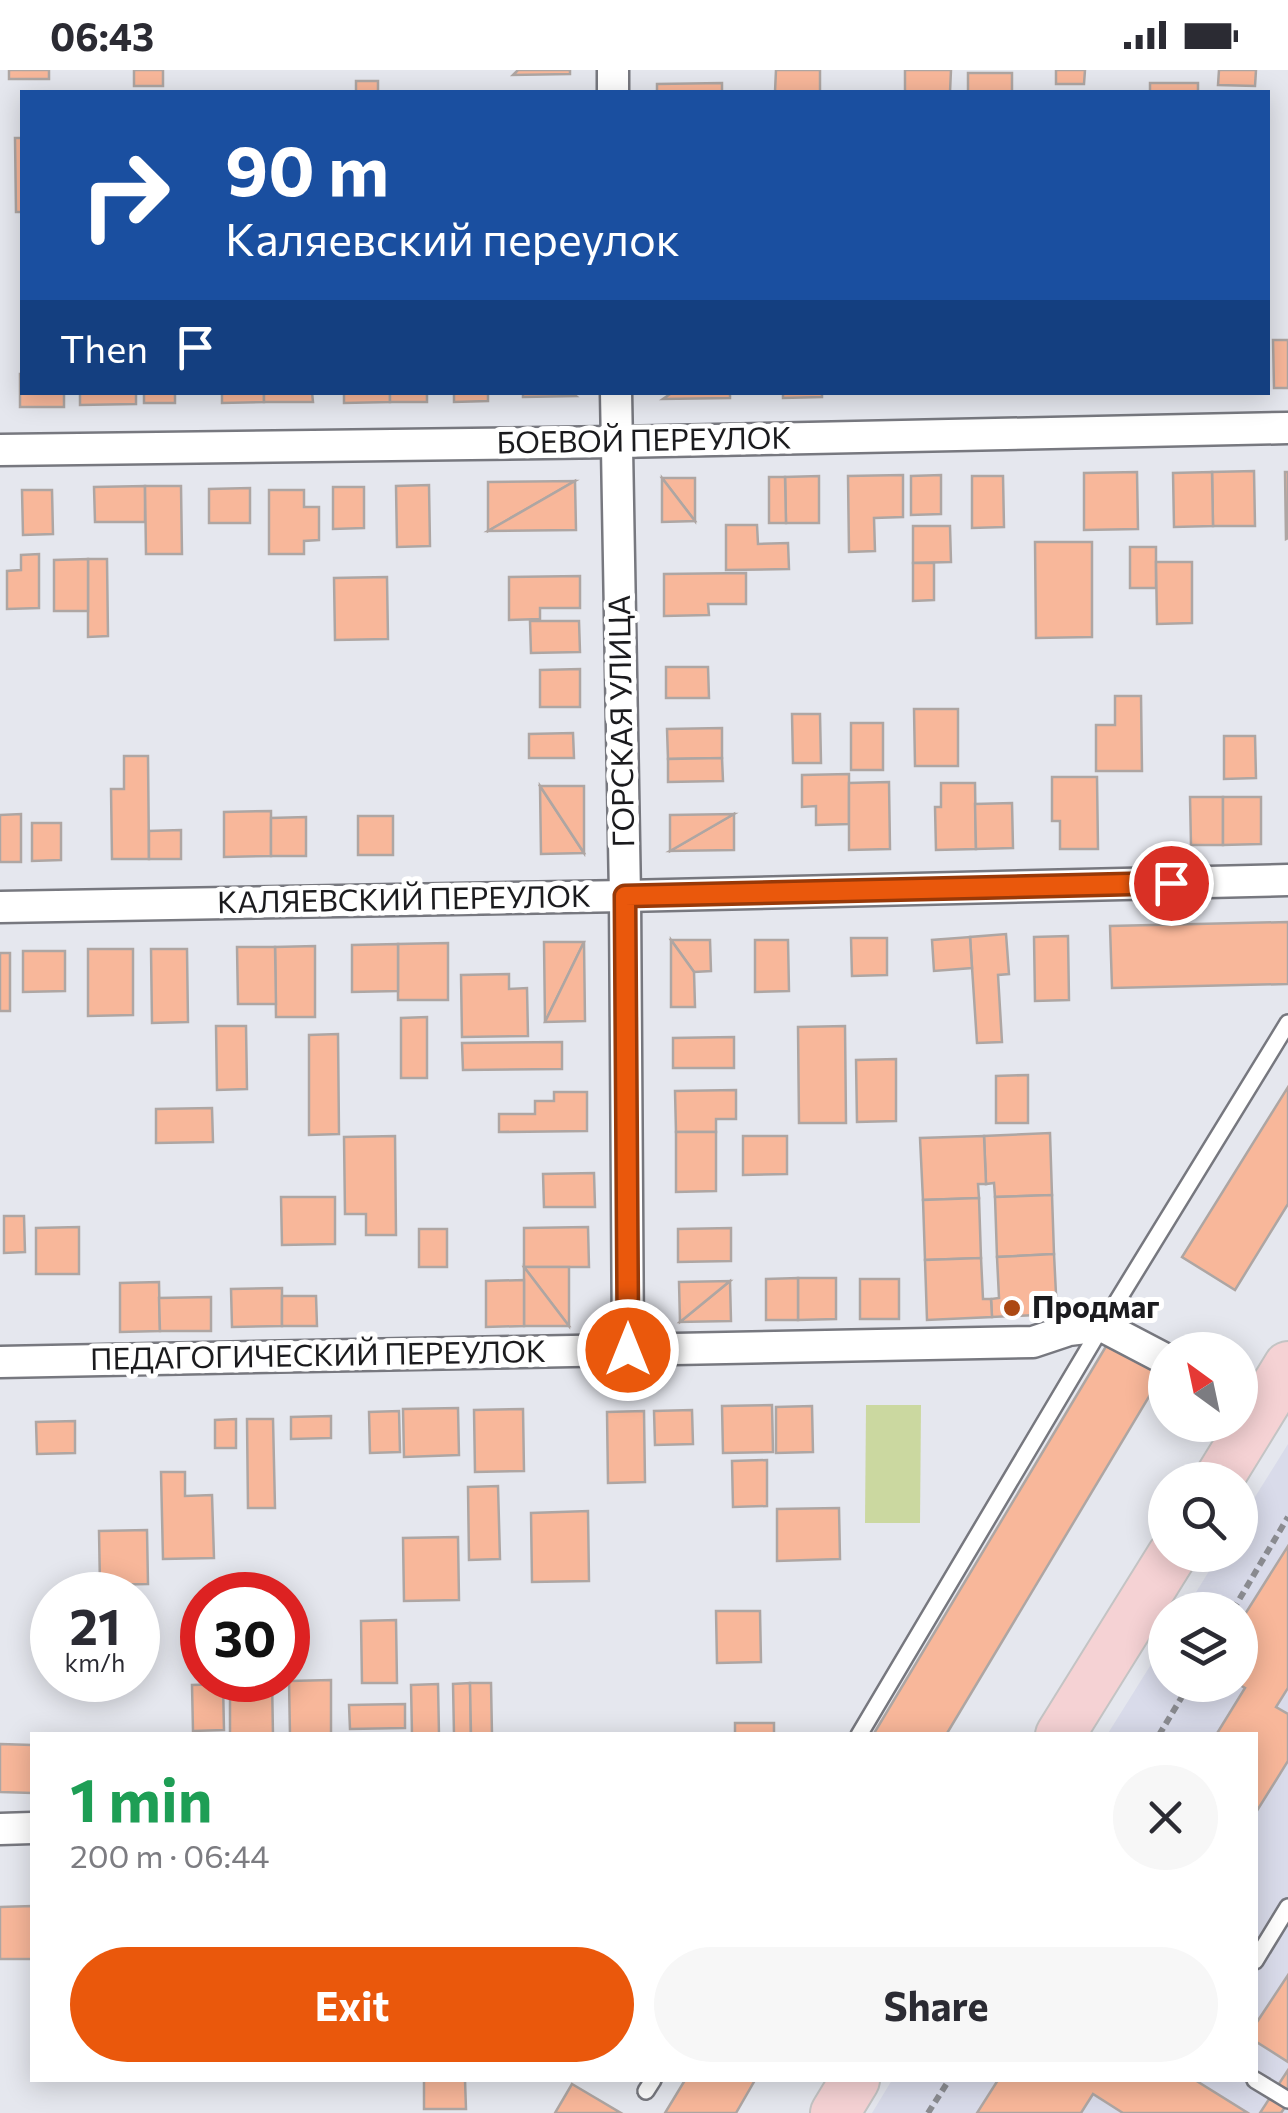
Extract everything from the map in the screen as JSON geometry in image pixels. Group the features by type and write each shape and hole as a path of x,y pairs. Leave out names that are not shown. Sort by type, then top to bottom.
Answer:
{"main road":[{"path":"1258,1398 1288,1366"},
{"path":"1062,1732 1161,1572"},
{"path":"835,2113 854,2082"}],"street":[{"name":"ГОРСКАЯ УЛИЦА","path":"616,395 628,1350"},
{"name":"БОЕВОЙ ПЕРЕУЛОК","path":"0,450 1288,428"},
{"name":"КАЛЯЕВСКИЙ ПЕРЕУЛОК","path":"0,907 1288,880"},
{"name":"ПЕДАГОГИЧЕСКИЙ ПЕРЕУЛОК","path":"0,1362 1033,1342 1069,1330 1102,1326"},
{"path":"1102,1326 1148,1350"},
{"path":"0,1829 30,1828"}],"lane":[{"path":"861,1732 1288,1023"},
{"path":"1258,1956 1288,1908"},
{"path":"1258,2082 1288,2100"}],"path":[{"path":"1244,1592 1288,1518"},
{"path":"1161,1732 1178,1702"},
{"path":"928,2113 948,2082"}],"shaded area":[{"path":"1288,1444 1288,2113 872,2113 891,2082 1258,2082 1258,1732 1109,1732 1148,1669 1148,1702 1258,1702 1258,1592 1196,1592 1208,1572 1258,1572 1258,1492"}],"green space":[{"path":"866,1405 921,1405 920,1523 865,1523"}],"building":[{"path":"9,70 49,70 49,79 9,79"},
{"path":"134,70 163,70 163,86 134,86"},
{"path":"518,70 570,70 570,74 513,75"},
{"path":"776,70 820,70 820,90 775,90"},
{"path":"905,70 951,70 950,90 905,90"},
{"path":"1056,70 1085,70 1084,84 1056,84"},
{"path":"1219,70 1256,70 1255,86 1218,85"},
{"path":"968,73 1012,73 1012,90 968,90"},
{"path":"356,81 378,81 378,90 356,90"},
{"path":"722,83 722,90 657,90 657,84"},
{"path":"1150,83 1198,83 1198,90 1150,90"},
{"path":"15,138 20,138 20,212 16,212"},
{"path":"1273,340 1288,340 1288,388 1274,388"},
{"path":"20,395 64,395 64,407 20,407"},
{"path":"80,395 136,395 136,404 80,405"},
{"path":"144,395 175,395 175,403 144,403"},
{"path":"222,395 264,395 264,402 222,403"},
{"path":"264,395 312,395 313,402 264,402"},
{"path":"344,395 390,395 390,402 344,403"},
{"path":"390,395 427,395 427,402 390,402"},
{"path":"454,395 488,395 488,401 454,402"},
{"path":"523,395 576,396 523,397"},
{"path":"669,395 730,395 730,398 663,399"},
{"path":"783,395 822,395 822,397"},
{"path":"1254,471 1255,526 1213,526 1212,472"},
{"path":"1137,472 1138,529 1084,530 1084,473"},
{"path":"1212,472 1213,526 1174,527 1173,473"},
{"path":"1285,472 1288,472 1286,539"},
{"path":"903,475 903,517 874,518 875,551 849,552 848,476"},
{"path":"941,475 941,514 911,515 911,476"},
{"path":"819,476 819,523 786,523 785,477"},
{"path":"972,476 1003,476 1004,527 972,528"},
{"path":"769,477 785,477 786,523 769,523"},
{"path":"662,478 695,478 695,521"},
{"path":"662,478 695,521 662,522"},
{"path":"575,481 488,531 488,482"},
{"path":"575,481 576,530 488,531"},
{"path":"429,485 430,546 397,547 396,486"},
{"path":"145,486 145,522 95,522 94,487"},
{"path":"145,486 181,486 182,554 146,554"},
{"path":"333,487 364,487 364,528 333,529"},
{"path":"250,488 250,523 209,523 209,489"},
{"path":"22,490 52,490 53,534 23,535"},
{"path":"269,490 304,490 304,507 319,507 319,540 304,541 304,554 269,554"},
{"path":"726,525 757,525 758,544 788,543 789,569 726,570"},
{"path":"913,526 950,526 951,562 913,563"},
{"path":"1035,542 1092,542 1092,637 1036,638"},
{"path":"1130,547 1156,547 1156,588 1130,588"},
{"path":"39,554 39,608 7,609 7,571 21,570 21,555"},
{"path":"88,559 107,559 108,636 88,637"},
{"path":"88,559 88,611 54,611 54,560"},
{"path":"1156,562 1192,562 1192,623 1157,624"},
{"path":"913,563 934,563 934,600 913,601"},
{"path":"746,573 746,604 708,604 709,615 664,616 664,574"},
{"path":"580,576 580,608 540,608 540,619 509,620 509,577"},
{"path":"387,577 388,639 335,640 334,578"},
{"path":"530,621 579,621 580,652 531,653"},
{"path":"666,667 708,667 709,698 666,698"},
{"path":"580,669 580,707 540,707 540,670"},
{"path":"1115,696 1141,696 1142,771 1096,771 1096,725 1115,725"},
{"path":"914,709 958,709 958,766 915,766"},
{"path":"792,714 820,714 821,763 793,763"},
{"path":"851,723 883,723 883,770 851,770"},
{"path":"722,728 722,758 668,759 667,729"},
{"path":"573,733 574,758 529,758 529,734"},
{"path":"1224,736 1255,736 1256,778 1224,779"},
{"path":"124,756 148,756 149,859 112,859 111,789 124,789"},
{"path":"722,758 723,781 668,782 668,759"},
{"path":"849,774 849,824 816,825 816,806 802,807 802,775"},
{"path":"1052,777 1097,777 1098,849 1060,849 1060,821 1052,821"},
{"path":"889,782 890,849 849,850 849,783"},
{"path":"941,783 975,783 976,849 936,850 935,807 941,807"},
{"path":"540,786 584,853 541,854"},
{"path":"540,786 584,786 584,853"},
{"path":"1190,797 1223,797 1223,845 1191,845"},
{"path":"1223,797 1261,797 1261,844 1223,845"},
{"path":"1012,803 1013,848 976,849 975,804"},
{"path":"271,811 271,856 224,857 224,812"},
{"path":"21,814 21,862 0,862 0,815"},
{"path":"734,814 734,850 670,851"},
{"path":"734,814 670,851 670,815"},
{"path":"358,816 393,816 393,855 358,855"},
{"path":"306,817 306,856 271,856 271,818"},
{"path":"32,823 61,823 61,860 32,861"},
{"path":"181,830 181,859 149,859 149,831"},
{"path":"1288,922 1288,984 1112,988 1110,926"},
{"path":"1006,934 1009,974 998,975 1002,1042 977,1043 970,937"},
{"path":"1068,936 1069,1000 1035,1001 1034,937"},
{"path":"970,937 972,968 934,971 932,940"},
{"path":"851,938 887,938 887,975 852,976"},
{"path":"671,940 710,940 711,971 694,972"},
{"path":"671,940 694,972 695,1007 671,1007"},
{"path":"755,940 788,940 789,991 755,992"},
{"path":"544,942 584,942 545,1022"},
{"path":"584,942 585,1021 545,1022"},
{"path":"448,943 448,1000 398,1000 398,944"},
{"path":"398,944 398,991 352,992 352,945"},
{"path":"315,946 315,1017 276,1017 275,947"},
{"path":"237,947 275,947 276,1004 238,1004"},
{"path":"88,949 133,949 133,1015 88,1016"},
{"path":"151,949 187,949 188,1022 152,1023"},
{"path":"23,951 65,951 65,991 23,992"},
{"path":"0,953 10,953 10,1011 0,1011"},
{"path":"509,974 509,989 527,988 528,1036 462,1037 461,975"},
{"path":"427,1017 427,1078 401,1078 401,1018"},
{"path":"216,1026 246,1026 247,1089 217,1090"},
{"path":"845,1026 846,1123 799,1123 798,1027"},
{"path":"338,1034 339,1134 309,1135 309,1035"},
{"path":"734,1037 734,1068 673,1068 673,1038"},
{"path":"562,1042 562,1069 463,1070 462,1043"},
{"path":"896,1059 896,1121 857,1122 856,1060"},
{"path":"1028,1075 1028,1123 996,1123 996,1076"},
{"path":"1288,1087 1288,1204 1235,1290 1182,1257"},
{"path":"736,1090 736,1119 716,1119 716,1132 676,1132 675,1091"},
{"path":"554,1092 587,1092 587,1131 499,1132 499,1114 535,1114 535,1101 554,1101"},
{"path":"212,1108 213,1142 156,1143 156,1109"},
{"path":"676,1132 716,1132 716,1191 676,1192"},
{"path":"1050,1133 1052,1195 995,1197 994,1183 986,1184 984,1136"},
{"path":"395,1136 396,1235 366,1235 366,1214 345,1214 344,1137"},
{"path":"743,1136 787,1136 787,1174 743,1175"},
{"path":"984,1136 986,1184 978,1184 979,1198 923,1200 920,1138"},
{"path":"594,1173 595,1207 544,1207 543,1174"},
{"path":"1052,1195 1054,1254 997,1257 995,1197"},
{"path":"281,1197 335,1197 335,1244 282,1245"},
{"path":"979,1198 981,1258 925,1260 923,1200"},
{"path":"4,1216 24,1216 25,1252 4,1253"},
{"path":"79,1227 79,1274 36,1274 36,1228"},
{"path":"588,1227 589,1267 524,1267 524,1228"},
{"path":"731,1228 731,1261 678,1262 678,1229"},
{"path":"419,1229 447,1229 447,1267 419,1267"},
{"path":"1054,1254 1057,1314 992,1317 991,1299 999,1298 997,1257"},
{"path":"981,1258 983,1299 991,1299 992,1317 927,1320 925,1260"},
{"path":"524,1267 569,1267 569,1326"},
{"path":"524,1267 569,1326 524,1326"},
{"path":"798,1278 836,1278 836,1319 798,1320"},
{"path":"798,1278 798,1320 766,1320 766,1279"},
{"path":"860,1279 899,1279 899,1319 860,1319"},
{"path":"524,1280 524,1326 486,1327 486,1281"},
{"path":"730,1281 731,1321 680,1322"},
{"path":"730,1281 680,1322 679,1282"},
{"path":"159,1282 160,1331 120,1332 120,1283"},
{"path":"282,1288 282,1326 232,1327 231,1289"},
{"path":"282,1296 316,1296 317,1326 282,1326"},
{"path":"211,1297 211,1331 160,1331 159,1298"},
{"path":"1108,1343 1148,1367 1148,1398 948,1732 875,1732"},
{"path":"772,1405 773,1452 723,1453 722,1406"},
{"path":"812,1406 813,1452 776,1453 776,1407"},
{"path":"458,1408 459,1455 404,1457 403,1409"},
{"path":"523,1409 524,1471 475,1472 474,1410"},
{"path":"692,1410 693,1444 655,1445 654,1411"},
{"path":"399,1411 400,1452 370,1453 369,1412"},
{"path":"644,1411 645,1482 608,1483 607,1412"},
{"path":"331,1416 331,1438 291,1439 291,1417"},
{"path":"236,1419 236,1448 215,1448 215,1420"},
{"path":"247,1419 273,1419 275,1508 248,1508"},
{"path":"75,1421 75,1453 37,1454 36,1422"},
{"path":"767,1460 767,1506 733,1507 732,1461"},
{"path":"161,1472 185,1472 185,1496 212,1495 214,1558 163,1559"},
{"path":"498,1486 500,1559 469,1560 468,1487"},
{"path":"839,1508 840,1559 777,1561 777,1509"},
{"path":"588,1511 589,1581 532,1582 531,1513"},
{"path":"147,1530 148,1572 100,1572 99,1531"},
{"path":"458,1537 459,1600 404,1601 403,1538"},
{"path":"1288,1546 1288,1688 1276,1707 1288,1714 1288,1761 1258,1809 1258,1732 1218,1732 1236,1702 1258,1702 1258,1594"},
{"path":"716,1611 760,1611 761,1662 717,1663"},
{"path":"396,1620 397,1683 362,1683 361,1621"},
{"path":"310,1680 331,1680 331,1732 290,1732 289,1702 310,1702"},
{"path":"470,1683 471,1732 454,1732 453,1684"},
{"path":"470,1683 491,1683 492,1732 471,1732"},
{"path":"438,1684 439,1732 412,1732 411,1685"},
{"path":"192,1702 223,1702 224,1730 193,1731"},
{"path":"230,1702 272,1702 273,1732 230,1732"},
{"path":"405,1704 405,1728 350,1729 349,1705"},
{"path":"735,1723 774,1723 774,1732 735,1732"},
{"path":"0,1744 30,1745 30,1793 0,1792"},
{"path":"30,1906 30,1959 0,1959 0,1907"},
{"path":"1288,1975 1288,2062 1258,2043 1258,2020"},
{"path":"1288,2070 1288,2103 1281,2113 1260,2113"},
{"path":"424,2082 465,2082 466,2109 424,2109"},
{"path":"684,2082 754,2082 736,2113 665,2113"},
{"path":"997,2082 1198,2082 1248,2113 1123,2113 1093,2094 1081,2113 977,2113"},
{"path":"572,2084 621,2113 555,2113"}],"place":[{"name":"Продмаг","path":"1012,1308"}],"route":[{"path":"628,1350 625,896 1171,883"}]}
